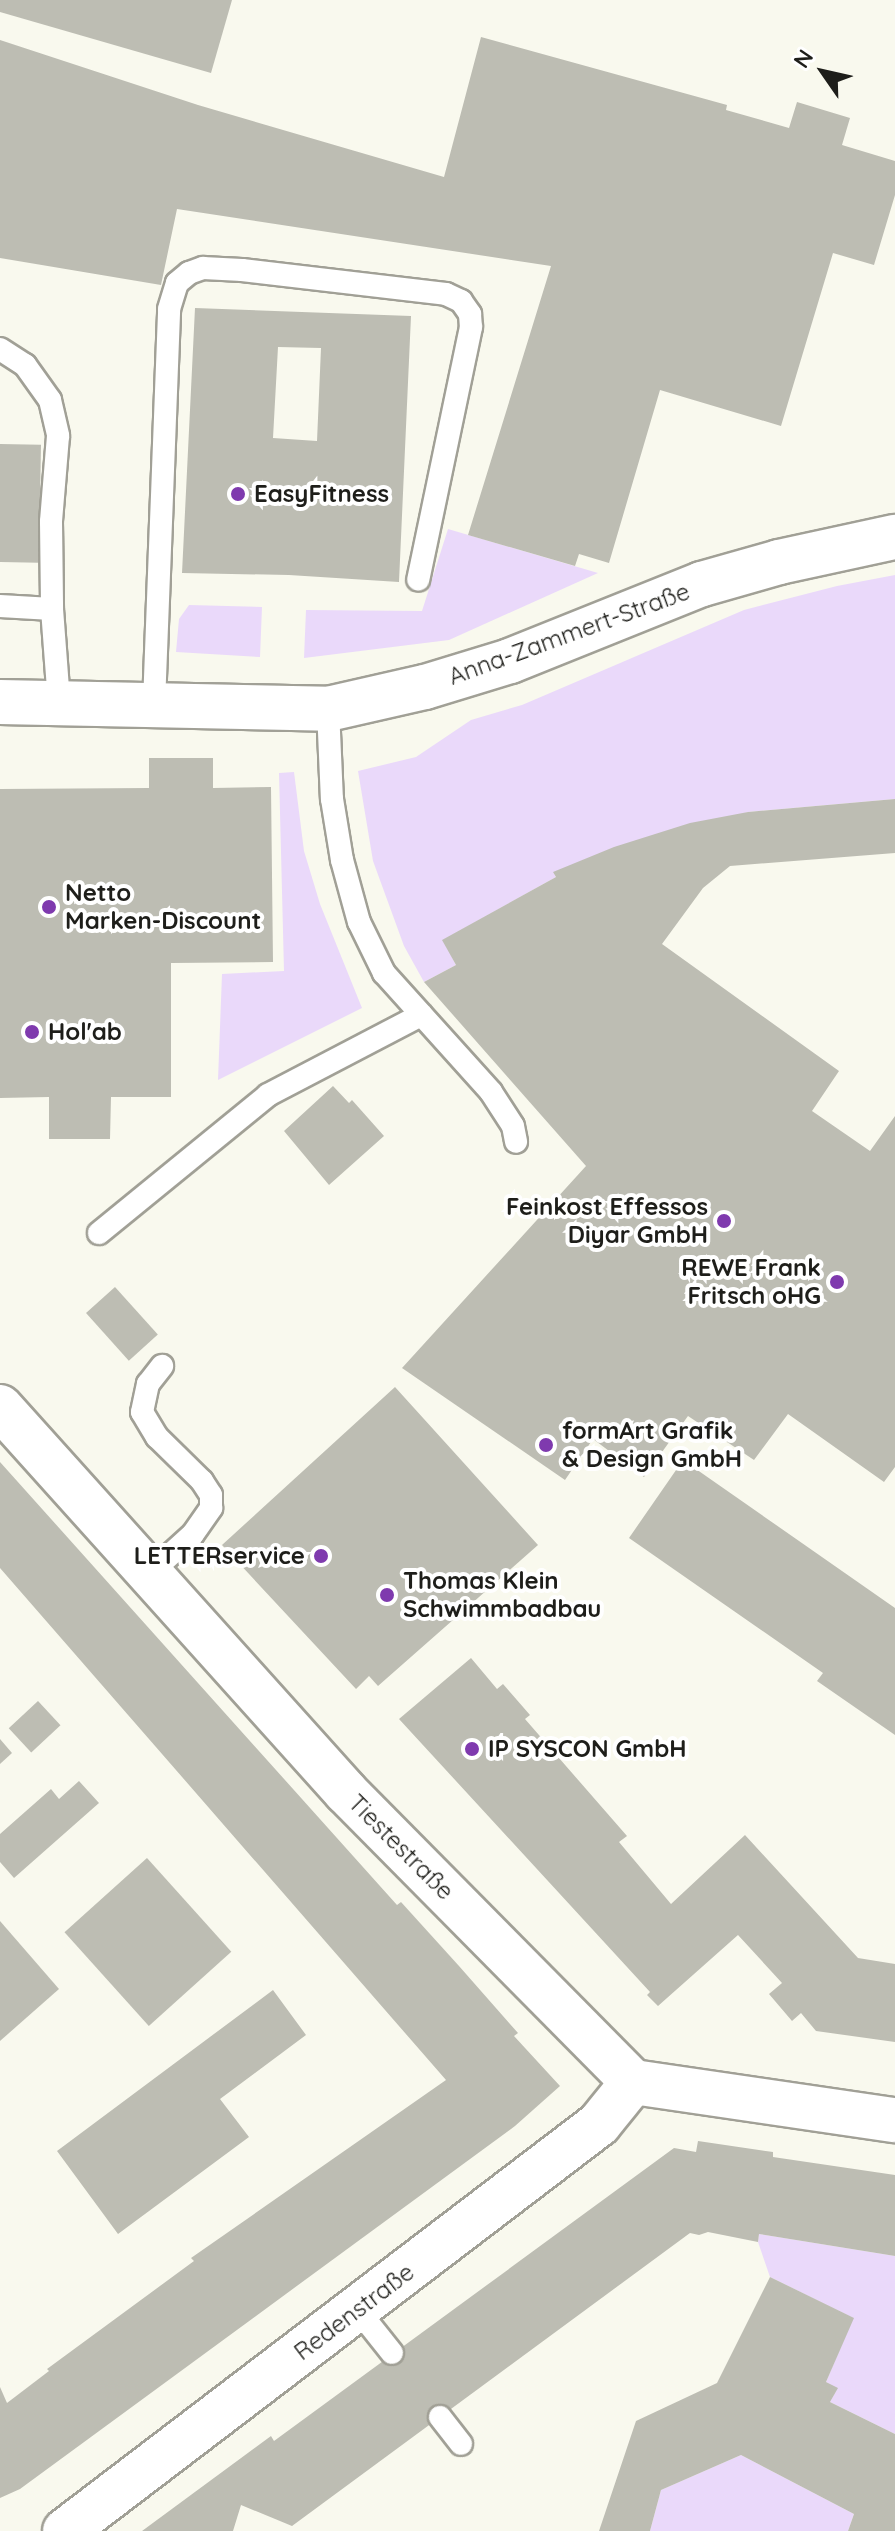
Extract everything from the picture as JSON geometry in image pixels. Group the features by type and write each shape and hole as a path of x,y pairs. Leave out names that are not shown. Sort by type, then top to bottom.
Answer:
{"street":[{"name":"Anna-Zammert-Straße","path":"0,702 328,709 425,687 510,661 702,584 779,562 895,537"},
{"name":"Tiestestraße","path":"0,1407 346,1792 633,2082"},
{"path":"633,2082 895,2120"},
{"name":"Redenstraße","path":"65,2531 599,2124 633,2082"}],"lane":[{"path":"154,704 169,309 177,283 189,273 203,268 242,270 446,294 461,301 470,314 471,327 418,580"},
{"path":"0,349 25,365 50,400 58,436 51,522 52,609 59,703"},
{"path":"0,606 52,609"},
{"path":"328,709 332,799 342,860 359,922 384,973 491,1092 513,1126 516,1142"},
{"path":"99,1233 268,1095 421,1015"},
{"path":"149,1574 193,1534 211,1508 211,1495 202,1481 157,1437 142,1412 142,1397 162,1366"},
{"path":"357,2309 392,2353"},
{"path":"440,2417 461,2444"}],"shaded area":[{"path":"448,529 598,573 449,640 304,658 306,610 422,611"},
{"path":"895,575 895,799 748,812 554,873 556,877 443,940 456,965 424,982 404,946 373,861 358,771 416,757 471,720 522,705 744,610"},
{"path":"189,605 262,607 260,657 176,652 179,619"},
{"path":"294,772 304,851 320,904 362,1008 218,1080 222,974 284,971 279,773"},
{"path":"759,2234 895,2256 895,2434 830,2402 837,2389 826,2382 853,2318 770,2277 758,2242"},
{"path":"741,2455 854,2514 848,2531 650,2531 661,2490"}],"building":[{"path":"0,0 232,0 211,73 0,12"},
{"path":"481,37 727,105 726,110 789,128 797,102 850,118 842,145 895,161 895,195 874,265 833,253 781,426 660,390 609,563 579,554 575,566 468,535 551,266 177,209 161,285 0,258 0,40 198,105 444,177"},
{"path":"195,308 411,316 399,582 289,575 182,573","holes":["278,347 321,348 317,441 273,438"]},
{"path":"0,444 41,445 39,563 0,562"},
{"path":"149,758 213,758 213,788 271,787 273,962 171,963 171,1097 111,1097 110,1139 49,1139 49,1097 0,1098 0,789 149,788"},
{"path":"895,799 895,853 730,866 703,888 662,944 839,1071 812,1111 870,1151 895,1116 895,1467 884,1482 788,1414 754,1460 688,1416 644,1477 593,1439 565,1480 402,1368 586,1166 424,982 456,965 442,940 556,877 553,872 614,847 690,823 748,812"},
{"path":"333,1086 349,1103 352,1100 384,1136 329,1185 284,1131"},
{"path":"115,1287 158,1335 129,1361 86,1313"},
{"path":"395,1387 538,1545 378,1686 369,1676 356,1689 222,1545"},
{"path":"683,1460 895,1608 895,1735 817,1681 823,1673 629,1538"},
{"path":"0,1462 397,1905 401,1902 459,1966 518,2033 514,2036 560,2086 515,2126 20,2489 0,2498 0,2387 7,2403 49,2371 47,2369 194,2261 191,2258 446,2080 0,1568"},
{"path":"471,1658 497,1689 503,1684 530,1715 525,1719 627,1836 619,1842 671,1904 745,1835 858,1958 895,1964 895,2042 816,2031 801,2013 792,2021 769,1994 782,1983 738,1935 658,2006 647,1995 650,1992 399,1719"},
{"path":"38,1701 61,1725 31,1752 9,1728"},
{"path":"0,1739 12,1753 0,1764"},
{"path":"79,1781 99,1803 14,1878 0,1862 0,1834 51,1789 59,1799"},
{"path":"147,1858 231,1952 149,2026 65,1932"},
{"path":"0,1921 59,1989 0,2041"},
{"path":"273,1990 306,2035 220,2099 249,2137 118,2234 57,2151"},
{"path":"698,2141 773,2152 773,2157 895,2175 895,2256 759,2234 758,2242 708,2232 699,2235 690,2233 292,2526 241,2505 233,2531 142,2531 271,2436 274,2441 674,2148 696,2152"},
{"path":"770,2277 854,2318 826,2382 838,2388 830,2402 895,2434 895,2531 848,2531 854,2514 741,2455 661,2490 650,2531 599,2531 636,2421 717,2383"}],"place":[{"name":"EasyFitness","path":"238,494"},
{"name":"Netto Marken-Discount","path":"49,907"},
{"name":"Hol'ab","path":"32,1032"},
{"name":"Feinkost Effessos Diyar GmbH","path":"724,1221"},
{"name":"REWE Frank Fritsch oHG","path":"837,1282"},
{"name":"formArt Grafik & Design GmbH","path":"546,1445"},
{"name":"LETTERservice","path":"321,1556"},
{"name":"Thomas Klein Schwimmbadbau","path":"387,1595"},
{"name":"IP SYSCON GmbH","path":"472,1749"}]}
